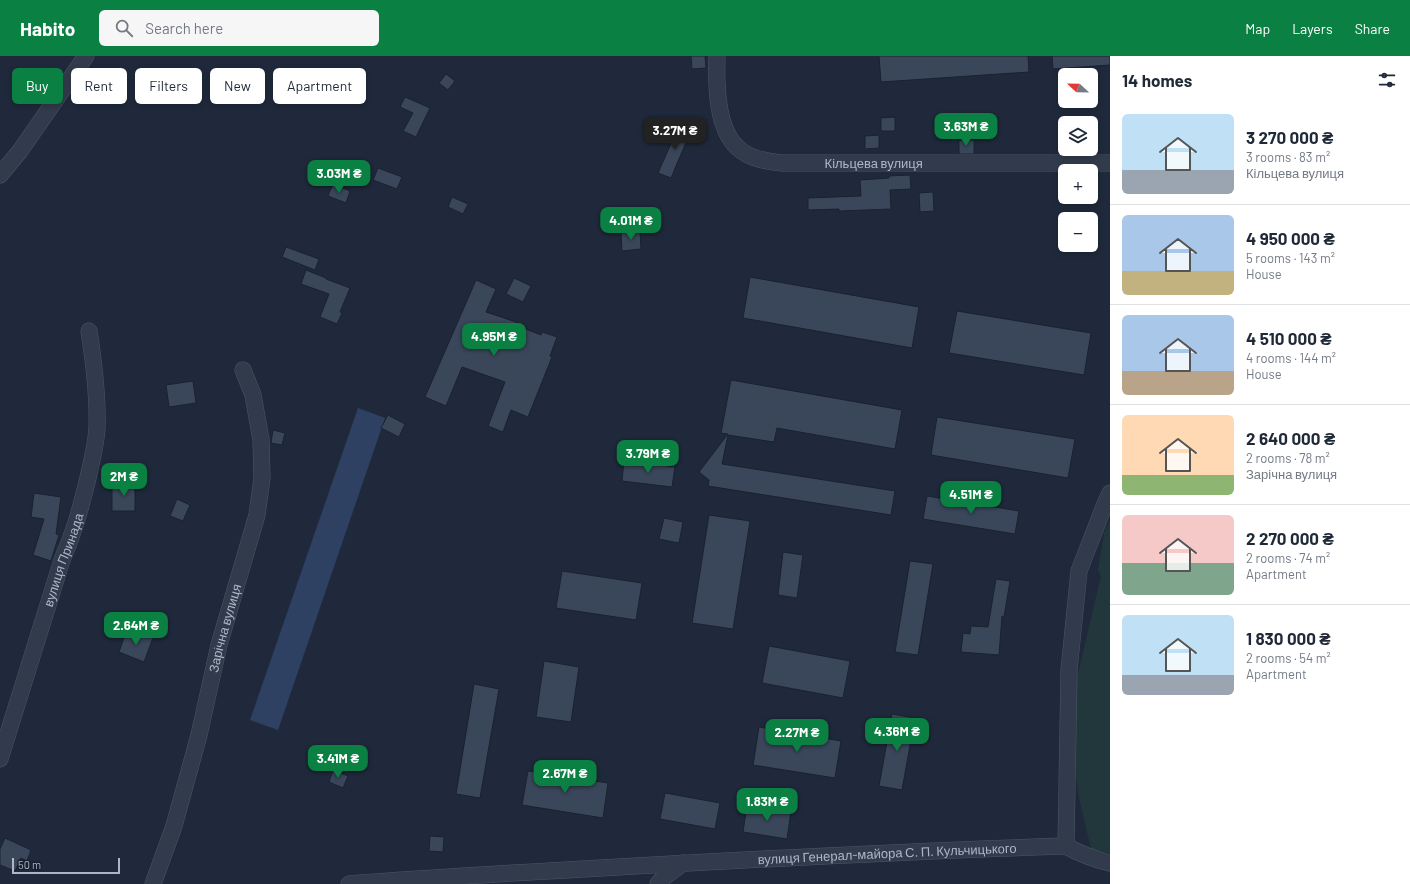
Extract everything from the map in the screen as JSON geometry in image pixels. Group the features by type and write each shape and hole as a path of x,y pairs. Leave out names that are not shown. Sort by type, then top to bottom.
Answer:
{"street":[{"path":"0,175 20,150 86,56"},
{"name":"Кільцева вулиця","path":"717,56 719,103 724,127 730,139 738,148 749,156 764,161 781,163 1110,163"},
{"name":"вулиця Принада","path":"0,759 62,560 73,535 92,463 97,404 89,331"},
{"name":"Зарічна вулиця","path":"153,884 174,826 199,735 219,645 257,515 262,478 261,440 253,395 243,370"},
{"path":"1110,493 1079,571 1069,670 1066,846 1092,859 1110,863"},
{"name":"вулиця Генерал-майора С. П. Кульчицького","path":"354,884 408,879 926,850 1066,846"},
{"path":"658,884 663,878 683,863"}],"green space":[{"path":"1110,521 1110,853 1091,849 1079,798 1072,742 1077,678 1101,576 1098,570 1104,533"}],"water":[{"path":"358,408 385,418 278,730 250,720"}],"building":[{"path":"691,56 705,56 706,68 692,69"},
{"path":"879,56 1028,56 1029,72 881,82"},
{"path":"1052,56 1110,56 1110,65 1053,69"},
{"path":"446,74 455,81 448,90 439,83"},
{"path":"405,97 430,108 416,137 403,131 413,113 400,107"},
{"path":"895,117 895,131 881,131 881,118"},
{"path":"680,123 692,128 671,178 658,173"},
{"path":"879,135 879,148 865,149 865,136"},
{"path":"959,140 974,140 974,154 959,154"},
{"path":"378,168 402,177 397,189 373,180"},
{"path":"910,175 911,189 890,190 891,209 839,211 839,209 808,210 808,198 861,196 860,180"},
{"path":"333,184 350,191 346,203 328,196"},
{"path":"933,192 934,211 920,212 919,193"},
{"path":"452,197 468,204 463,214 448,207"},
{"path":"640,231 641,249 622,251 621,233"},
{"path":"286,247 319,259 315,270 282,257"},
{"path":"306,270 350,288 340,312 342,313 337,324 320,317 329,294 301,284"},
{"path":"750,277 919,307 912,348 743,318"},
{"path":"514,278 531,286 523,302 506,294"},
{"path":"476,280 496,289 486,312 516,322 515,325 541,335 542,332 557,337 550,356 552,357 528,417 511,410 503,432 488,426 505,382 462,367 446,406 425,397"},
{"path":"957,311 1091,333 1084,375 949,353"},
{"path":"731,380 902,410 895,449 777,428 774,442 728,435 722,464 895,491 891,515 708,486 709,480 699,472 728,434 721,433"},
{"path":"193,381 196,403 169,407 166,385"},
{"path":"388,415 405,424 399,437 381,428"},
{"path":"937,417 1075,439 1068,478 931,455"},
{"path":"273,430 285,433 282,445 271,443"},
{"path":"624,460 675,467 672,487 622,481"},
{"path":"112,483 135,483 135,511 112,511"},
{"path":"34,493 61,497 56,534 59,535 51,561 33,555 44,519 31,517"},
{"path":"927,496 1019,511 1015,534 923,519"},
{"path":"177,499 190,505 183,521 170,516"},
{"path":"709,515 750,521 733,629 692,623"},
{"path":"664,518 683,522 679,543 659,539"},
{"path":"783,552 803,555 797,598 778,595"},
{"path":"910,561 933,564 918,655 895,652"},
{"path":"562,571 642,583 636,620 556,608"},
{"path":"996,579 1010,581 1004,617 1002,616 999,655 961,652 963,633 970,634 971,626 988,627"},
{"path":"133,629 153,638 144,662 119,652 125,635 130,637"},
{"path":"769,646 850,661 843,698 762,683"},
{"path":"544,661 579,667 571,722 536,717"},
{"path":"474,684 499,689 480,798 456,794"},
{"path":"892,714 915,718 902,790 879,786"},
{"path":"759,727 841,741 835,778 753,765"},
{"path":"333,770 348,776 343,788 329,782"},
{"path":"528,771 608,783 603,818 522,805"},
{"path":"665,793 720,803 715,829 660,819"},
{"path":"747,805 791,811 787,839 743,832"},
{"path":"430,836 444,837 443,852 429,851"},
{"path":"5,838 31,850 27,861 21,858 15,871 0,865 0,849"}]}
